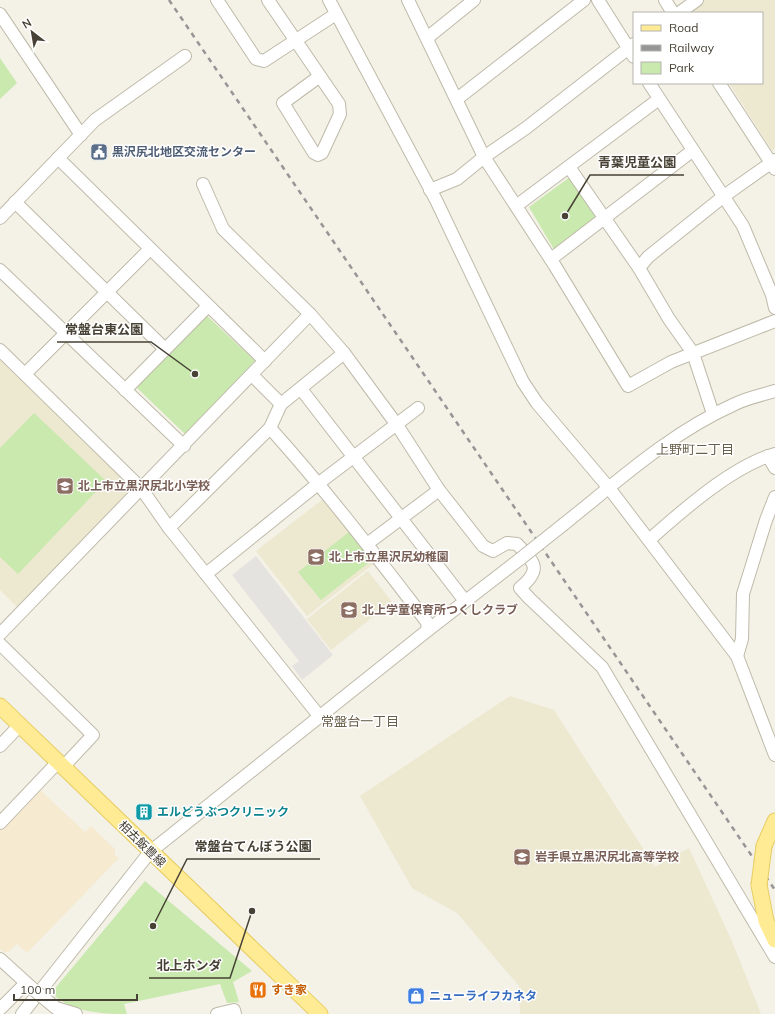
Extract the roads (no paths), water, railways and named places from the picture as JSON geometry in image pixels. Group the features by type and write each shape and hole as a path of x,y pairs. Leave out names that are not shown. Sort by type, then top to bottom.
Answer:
{"main road":[{"name":"相去飯豊線","path":"0,706 320,1014"},
{"path":"775,821 764,846 759,885 766,921 775,940"}],"street":[{"path":"218,0 256,59 259,61 264,61 336,14"},
{"path":"268,0 295,40 320,76 339,104 340,114 322,153 318,155 314,153 283,103 320,76"},
{"path":"328,0 430,190 523,382 537,403 609,488 737,656 772,740 775,755"},
{"path":"408,0 484,157 551,259 628,386 692,352 775,321"},
{"path":"457,99 584,0"},
{"path":"430,190 457,179 484,157 632,50 598,0"},
{"path":"665,0 672,12"},
{"path":"680,12 697,0"},
{"path":"427,38 469,2"},
{"path":"0,14 81,135"},
{"path":"0,218 95,120 185,56"},
{"path":"650,84 692,151 724,196 742,226 757,256 772,295 775,308"},
{"path":"639,268 648,256 724,196 774,164 720,84"},
{"path":"516,206 659,99"},
{"path":"551,259 692,151"},
{"path":"58,158 265,361"},
{"path":"569,167 639,268 669,319 692,352 714,414"},
{"path":"203,184 223,229 310,314 344,354 397,425 439,490 484,546 493,551 507,543 517,544 534,562 535,573 531,579 520,588 602,667 775,957"},
{"path":"15,202 165,349"},
{"path":"25,374 150,249"},
{"path":"0,270 184,446"},
{"path":"125,390 208,306"},
{"path":"0,634 141,488 184,446 310,314"},
{"path":"0,350 141,488 169,528 320,717"},
{"path":"169,528 270,428 281,404 344,354"},
{"path":"252,375 281,404"},
{"path":"300,388 465,601"},
{"path":"22,1014 150,852 663,445 714,414 736,403 775,391"},
{"path":"206,574 319,483 354,458 418,408"},
{"path":"270,428 319,483 367,544 427,622 428,630"},
{"path":"649,540 690,504 733,475 772,455 775,468"},
{"path":"367,544 401,520 439,490"},
{"path":"737,656 742,639 743,594 766,520 775,497"},
{"path":"0,644 93,735 0,823"},
{"path":"0,746 20,725"},
{"path":"0,959 56,1008 76,1014"},
{"path":"0,1009 30,986"},
{"path":"217,1014 234,1010 235,1014"}],"railway":[{"path":"169,0 775,890"}],"place":[{"name":"黒沢尻北地区交流センター","path":"99,152"},
{"name":"青葉児童公園","path":"565,216"},
{"name":"常盤台東公園","path":"195,374"},
{"name":"北上市立黒沢尻北小学校","path":"65,486"},
{"name":"北上市立黒沢尻幼稚園","path":"316,557"},
{"name":"北上学童保育所つくしクラブ","path":"349,610"},
{"name":"エルどうぶつクリニック","path":"144,812"},
{"name":"岩手県立黒沢尻北高等学校","path":"522,857"},
{"name":"北上ホンダ","path":"252,911"},
{"name":"常盤台てんぼう公園","path":"153,926"},
{"name":"すき家","path":"258,990"},
{"name":"ニューライフカネタ","path":"416,996"}],"district":[{"name":"上野町二丁目","path":"695,449"},
{"name":"常盤台一丁目","path":"360,721"}]}
